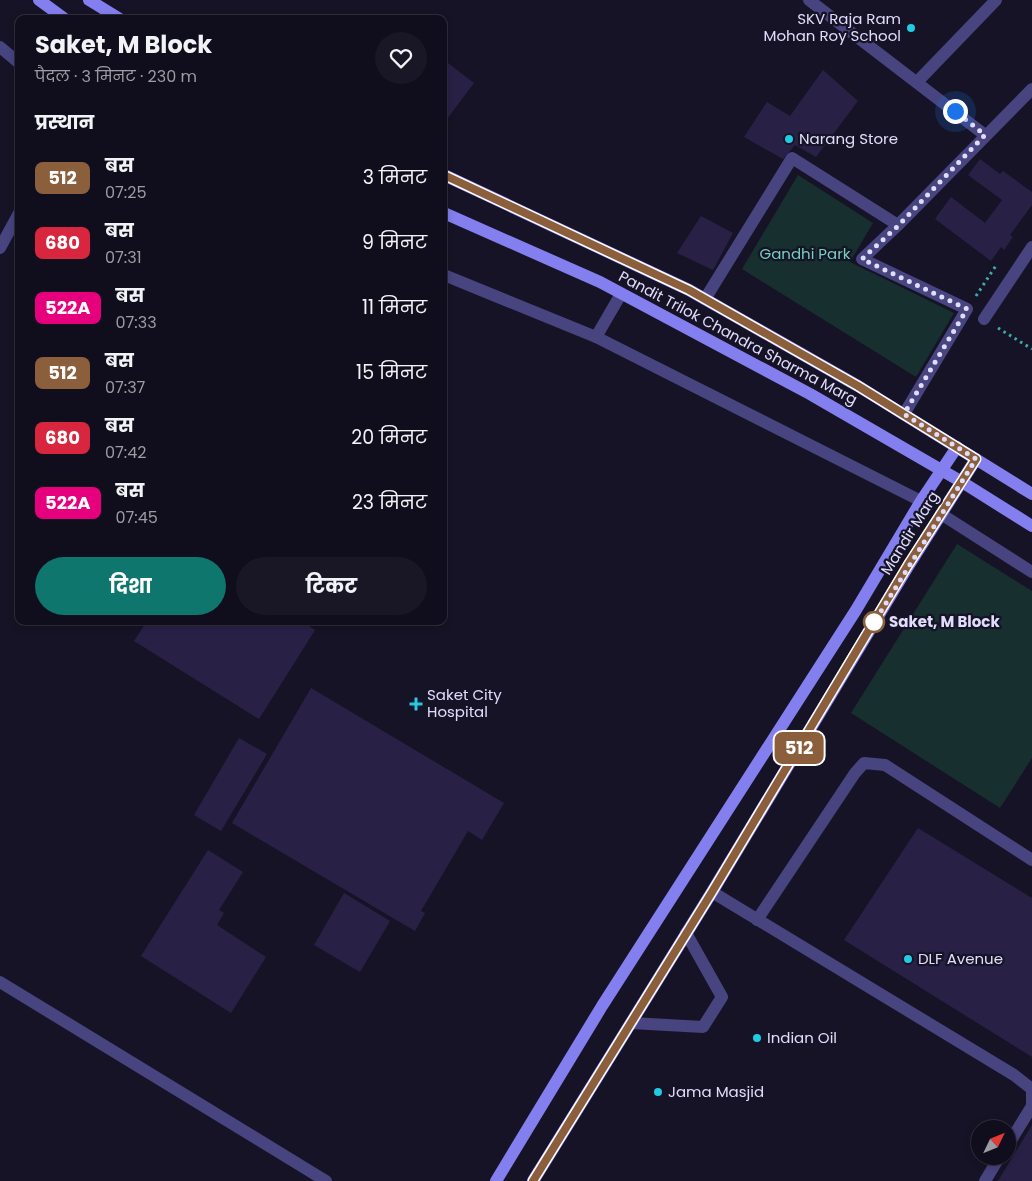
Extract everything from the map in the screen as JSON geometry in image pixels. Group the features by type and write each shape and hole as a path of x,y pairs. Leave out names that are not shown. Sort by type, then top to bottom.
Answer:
{"main road":[{"path":"39,0 60,15"},
{"path":"89,0 113,15"},
{"name":"Pandit Trilok Chandra Sharma Marg","path":"447,176 689,290 858,386 1032,494"},
{"name":"Pandit Trilok Chandra Sharma Marg","path":"447,214 600,282 810,394 942,470 1032,526"},
{"name":"Mandir Marg","path":"496,1181 602,1006 856,610 957,447"},
{"name":"Mandir Marg","path":"533,1181 712,892 873,624 976,459"}],"street":[{"path":"809,0 985,135"},
{"path":"917,82 996,0"},
{"path":"0,47 15,60"},
{"path":"904,414 967,309 862,259 898,226 1032,88"},
{"path":"705,299 792,158 898,226"},
{"path":"0,248 15,220"},
{"path":"984,319 1032,247"},
{"path":"447,276 596,337 922,501"},
{"path":"596,337 621,294"},
{"path":"941,514 1032,572"},
{"path":"757,920 855,773 864,763 886,765 1032,860"},
{"path":"712,892 1014,1075 1032,1090 1032,1106 1016,1132"},
{"path":"631,1023 703,1027 722,997 686,933"},
{"path":"0,982 326,1181"},
{"path":"985,1181 995,1165"}],"green space":[{"name":"Gandhi Park","path":"798,175 873,223 850,262 954,313 916,377 742,269"},
{"path":"957,544 1032,591 1032,758 1000,808 851,713"}],"building":[{"path":"447,62 474,83 447,119"},
{"path":"823,70 858,101 816,157 795,145 783,159 744,137 767,102 790,116"},
{"path":"980,159 1000,174 1003,171 1032,192 1032,205 1010,235 1013,237 1004,250 1001,247 991,261 935,219 951,197 985,223 1002,200 968,175"},
{"path":"701,216 733,233 713,270 677,253"},
{"path":"144,625 308,625 315,630 259,719 134,641"},
{"path":"311,688 504,803 482,840 468,831 421,911 425,913 415,931 232,823"},
{"path":"239,738 267,754 221,831 194,815"},
{"path":"918,828 1032,898 1032,1057 844,940"},
{"path":"208,850 243,872 219,910 224,913 217,925 266,957 231,1013 141,956"},
{"path":"344,893 390,921 360,972 314,945"},
{"path":"1032,1125 1032,1181 998,1181 1008,1165 1016,1165 1016,1151"}],"bus line":[{"name":"512","path":"447,176 689,290 858,386 976,459 908,565 712,892 533,1181"}],"place":[{"name":"SKV Raja Ram Mohan Roy School","path":"911,28"},
{"name":"Narang Store","path":"789,139"},
{"name":"Saket, M Block","path":"874,622"},
{"name":"Saket City Hospital","path":"416,704"},
{"name":"DLF Avenue","path":"908,959"},
{"name":"Indian Oil","path":"757,1038"},
{"name":"Jama Masjid","path":"658,1092"}],"route":[{"path":"874,622 873,624 908,565 976,459 904,414 967,309 862,259 898,226 985,135 955,111"}]}
